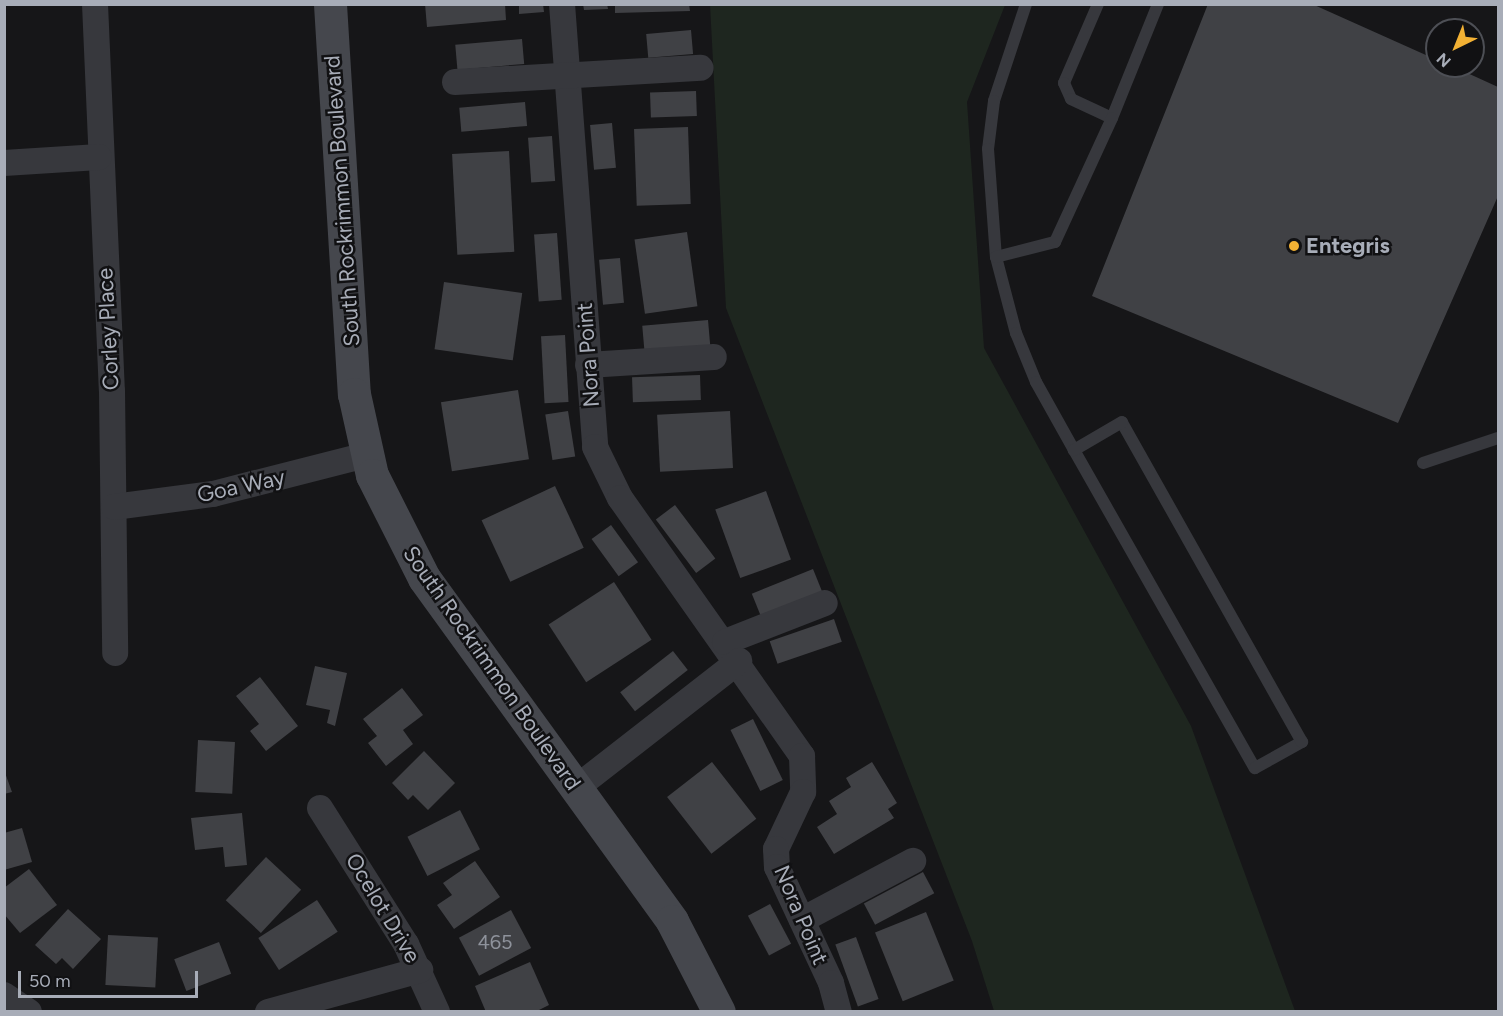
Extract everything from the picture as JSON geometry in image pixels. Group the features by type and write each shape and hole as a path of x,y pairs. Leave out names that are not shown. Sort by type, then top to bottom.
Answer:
{"main road":[{"name":"South Rockrimmon Boulevard","path":"330,4 354,394 366,455 386,510 424,578 672,921 719,1011"}],"street":[{"name":"Corley Place","path":"95,4 114,507 115,653"},
{"name":"Nora Point","path":"562,4 595,447 606,476 732,652 802,756 803,792 776,849 777,867 802,920 839,1011"},
{"path":"455,82 567,78 701,68"},
{"path":"4,164 99,157"},
{"path":"588,365 714,357"},
{"name":"Goa Way","path":"114,507 213,494 366,455"},
{"path":"576,788 732,652 825,603"},
{"name":"Ocelot Drive","path":"320,808 420,969 437,1011"},
{"path":"802,920 913,861"},
{"path":"268,1011 420,969"},
{"path":"4,995 28,1011"}],"lane":[{"path":"1026,4 994,101 988,149 996,257 1002,291 1032,372 1074,450 1255,768 1302,742 1122,422 1074,450"},
{"path":"1098,4 1064,83 1071,99 1112,118"},
{"path":"996,257 1055,242 1112,118 1158,4"},
{"path":"1423,463 1498,438"}],"shaded area":[{"path":"710,5 1005,5 967,102 984,348 1191,726 1295,1011 994,1011 972,941 726,308"}],"building":[{"path":"425,4 505,4 506,20 427,27"},
{"path":"519,4 543,4 544,12 519,14"},
{"path":"583,4 607,4 608,9 584,10"},
{"path":"615,4 689,4 690,11 615,13"},
{"name":"Entegris","path":"1208,4 1312,4 1425,55 1425,78 1478,78 1498,87 1498,196 1398,423 1092,296"},
{"path":"691,30 693,54 648,58 646,34"},
{"path":"522,39 524,64 457,70 455,45"},
{"path":"696,91 697,116 651,118 650,93"},
{"path":"525,102 527,126 461,132 459,108"},
{"path":"612,123 616,168 594,170 590,125"},
{"path":"688,127 691,204 637,206 634,129"},
{"path":"552,136 555,181 531,183 528,138"},
{"path":"509,151 514,252 457,255 452,154"},
{"path":"687,232 697,306 645,314 635,239"},
{"path":"557,233 562,300 539,301 534,235"},
{"path":"620,258 624,303 603,305 599,260"},
{"path":"444,282 522,293 513,360 435,349"},
{"path":"708,320 710,345 644,351 642,326"},
{"path":"565,335 569,402 545,403 541,336"},
{"path":"700,375 701,400 633,402 632,377"},
{"path":"518,390 529,459 452,471 441,402"},
{"path":"568,411 575,456 552,460 545,415"},
{"path":"730,411 733,468 660,472 657,415"},
{"path":"555,486 584,548 510,582 482,520"},
{"path":"766,491 791,560 740,578 715,509"},
{"path":"675,505 715,559 696,573 656,519"},
{"path":"611,525 638,562 619,576 592,539"},
{"path":"813,569 822,591 761,616 752,594"},
{"path":"614,582 652,640 586,682 549,624"},
{"path":"834,619 842,642 778,664 770,641"},
{"path":"673,651 688,670 635,711 620,692"},
{"path":"315,666 347,673 335,726 327,723 330,710 306,705"},
{"path":"260,677 298,726 266,751 250,731 259,724 236,696"},
{"path":"402,688 423,715 403,730 413,744 386,766 368,743 377,736 363,719"},
{"path":"753,719 783,780 760,791 731,730"},
{"path":"198,740 235,742 232,794 195,792"},
{"path":"424,751 455,783 428,810 413,795 408,800 392,783"},
{"path":"712,762 756,819 711,854 667,797"},
{"path":"872,762 897,803 888,809 894,818 834,854 817,827 837,814 829,801 851,787 846,778"},
{"path":"4,770 12,792 4,794"},
{"path":"460,810 480,849 427,876 407,837"},
{"path":"242,813 247,865 225,867 223,847 195,850 191,818"},
{"path":"22,828 32,862 4,870 4,833"},
{"path":"266,857 301,890 261,933 226,900"},
{"path":"475,861 500,897 454,929 437,905 452,895 443,883"},
{"path":"29,869 57,905 20,933 4,914 4,888"},
{"path":"923,872 934,893 875,925 864,903"},
{"path":"317,900 338,932 279,970 258,938"},
{"path":"770,904 791,944 769,955 748,916"},
{"path":"68,909 101,939 73,969 62,958 56,964 35,945"},
{"path":"511,910 531,948 479,976 459,938"},
{"path":"926,912 954,981 903,1001 875,933"},
{"path":"108,935 158,938 155,988 105,985"},
{"path":"856,937 879,999 858,1007 835,945"},
{"path":"219,942 231,974 186,991 174,959"},
{"path":"530,962 549,1005 535,1012 486,1012 475,986"}],"place":[{"name":"Entegris","path":"1294,246"}]}
